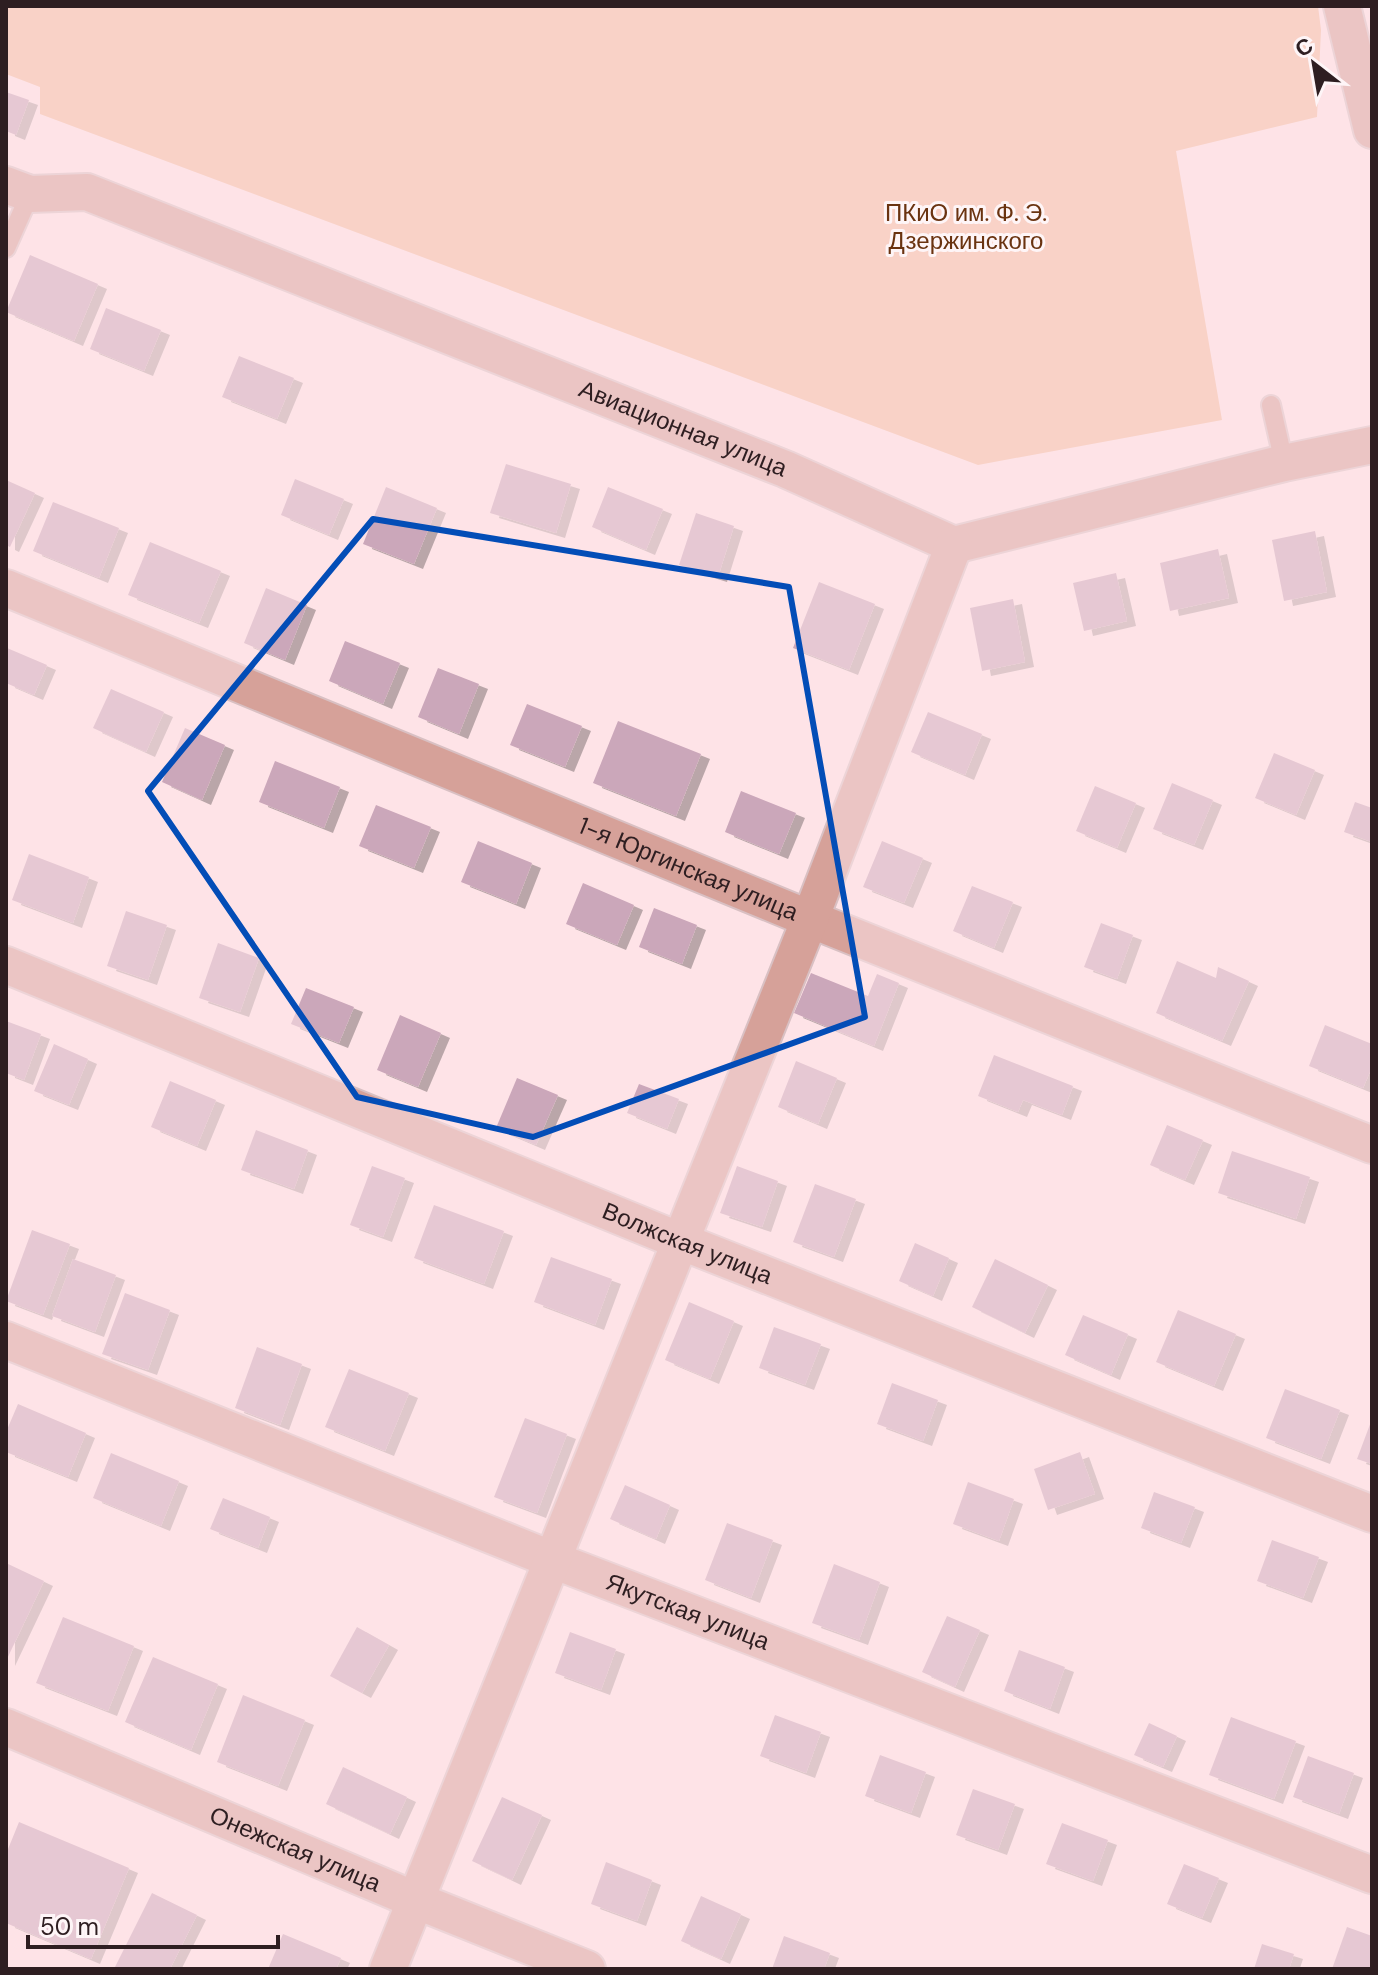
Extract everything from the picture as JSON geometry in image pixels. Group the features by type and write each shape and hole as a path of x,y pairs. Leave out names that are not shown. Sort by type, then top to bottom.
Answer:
{"street":[{"path":"1342,6 1372,130"},
{"name":"Авиационная улица","path":"18,190 87,192 785,469 954,545"},
{"path":"388,1969 810,919 954,545 1284,463 1372,445"},
{"name":"1-я Юргинская улица","path":"6,588 810,919 1372,1145"},
{"name":"Волжская улица","path":"6,965 680,1241 1372,1514"},
{"name":"Якутская улица","path":"6,1340 553,1560 1372,1875"},
{"name":"Онежская улица","path":"6,1727 415,1900 587,1969"}],"lane":[{"path":"6,248 18,190"},
{"path":"1271,405 1284,463"}],"highlighted area":[{"path":"373,519 789,587 865,1017 533,1137 357,1097 148,791"}],"green space":[{"name":"ПКиО им. Ф. Э. Дзержинского","path":"6,6 1318,6 1321,30 1317,117 1176,151 1222,420 978,465 40,114 40,87 6,74"}],"building":[{"path":"6,92 29,100 16,135 6,131"},
{"path":"30,255 98,284 74,341 6,312"},
{"path":"106,308 161,330 144,371 90,349"},
{"path":"239,356 294,378 277,419 222,397"},
{"path":"506,464 571,484 556,533 490,513"},
{"path":"295,479 344,499 329,535 281,515"},
{"path":"6,480 35,493 10,547 6,545"},
{"path":"386,487 437,508 414,564 363,544"},
{"path":"608,487 663,509 646,550 592,527"},
{"path":"53,502 119,528 99,578 33,551"},
{"path":"696,513 734,526 718,577 679,565"},
{"path":"1315,531 1327,592 1284,601 1272,540"},
{"path":"150,542 221,571 199,623 128,595"},
{"path":"1218,549 1229,598 1170,611 1160,563"},
{"path":"1116,573 1127,621 1084,631 1073,583"},
{"path":"819,582 875,604 849,670 793,648"},
{"path":"266,588 307,605 285,660 244,643"},
{"path":"1013,599 1025,662 982,671 970,608"},
{"path":"345,641 400,663 383,704 329,681"},
{"path":"7,648 47,665 34,695 6,683"},
{"path":"438,668 479,684 459,734 418,717"},
{"path":"111,689 164,712 146,752 93,728"},
{"path":"527,704 582,726 565,767 510,745"},
{"path":"928,712 982,734 965,775 911,752"},
{"path":"618,721 701,754 676,816 593,783"},
{"path":"185,728 225,745 202,800 162,782"},
{"path":"1274,753 1315,770 1296,815 1255,798"},
{"path":"275,761 340,787 324,828 259,802"},
{"path":"1172,783 1213,800 1194,845 1153,829"},
{"path":"1095,786 1136,803 1117,848 1076,831"},
{"path":"741,791 796,813 779,854 725,832"},
{"path":"1355,802 1372,808 1372,842 1344,832"},
{"path":"376,805 431,827 414,868 359,846"},
{"path":"478,841 532,863 516,904 461,882"},
{"path":"882,841 923,858 904,903 863,887"},
{"path":"29,854 89,877 73,923 12,900"},
{"path":"583,883 634,905 617,945 566,924"},
{"path":"972,886 1013,902 994,948 953,931"},
{"path":"654,908 697,925 682,964 639,947"},
{"path":"126,911 167,925 148,980 107,966"},
{"path":"1101,923 1133,935 1117,979 1084,967"},
{"path":"218,943 259,958 240,1012 199,998"},
{"path":"1177,961 1216,978 1218,967 1249,981 1222,1041 1156,1013"},
{"path":"811,973 868,996 877,974 899,983 874,1046 794,1013"},
{"path":"306,988 354,1007 339,1043 291,1024"},
{"path":"400,1015 441,1033 418,1087 377,1070"},
{"path":"6,1021 41,1034 24,1080 6,1073"},
{"path":"1325,1025 1372,1044 1372,1067 1363,1088 1309,1066"},
{"path":"54,1044 88,1059 69,1105 34,1091"},
{"path":"994,1055 1073,1086 1062,1115 1023,1100 1018,1112 978,1096"},
{"path":"796,1061 837,1078 818,1124 778,1107"},
{"path":"517,1078 558,1095 536,1145 496,1128"},
{"path":"170,1081 216,1100 197,1146 151,1127"},
{"path":"639,1084 679,1099 667,1129 627,1113"},
{"path":"1167,1125 1203,1140 1185,1180 1150,1165"},
{"path":"256,1130 308,1150 294,1189 241,1170"},
{"path":"1232,1151 1310,1177 1296,1219 1218,1193"},
{"path":"372,1166 405,1178 383,1237 350,1225"},
{"path":"737,1166 778,1181 762,1227 720,1213"},
{"path":"815,1184 856,1199 834,1257 793,1242"},
{"path":"434,1205 504,1231 484,1284 414,1258"},
{"path":"32,1230 70,1244 43,1315 6,1301"},
{"path":"915,1243 949,1258 933,1296 899,1281"},
{"path":"551,1257 612,1279 595,1325 534,1302"},
{"path":"73,1259 116,1275 95,1332 52,1316"},
{"path":"995,1259 1048,1285 1025,1333 972,1307"},
{"path":"125,1293 170,1310 148,1370 102,1354"},
{"path":"689,1302 734,1321 710,1379 665,1360"},
{"path":"1178,1310 1236,1334 1214,1386 1156,1362"},
{"path":"1083,1315 1128,1334 1111,1375 1065,1355"},
{"path":"774,1327 821,1344 805,1385 759,1368"},
{"path":"257,1347 302,1364 280,1425 235,1408"},
{"path":"349,1369 409,1393 385,1451 325,1427"},
{"path":"892,1383 938,1400 923,1441 877,1424"},
{"path":"1285,1389 1340,1410 1321,1459 1266,1438"},
{"path":"18,1404 86,1433 68,1477 6,1452 6,1432"},
{"path":"525,1418 567,1434 537,1513 494,1497"},
{"path":"1372,1419 1372,1464 1357,1459"},
{"path":"1080,1452 1095,1494 1048,1510 1034,1469"},
{"path":"111,1453 179,1481 161,1526 93,1498"},
{"path":"968,1482 1014,1499 999,1541 953,1524"},
{"path":"625,1485 670,1505 656,1539 610,1519"},
{"path":"1154,1492 1195,1507 1181,1543 1141,1528"},
{"path":"223,1498 270,1517 258,1548 210,1529"},
{"path":"727,1523 773,1540 751,1598 705,1580"},
{"path":"1272,1540 1319,1557 1303,1598 1257,1581"},
{"path":"6,1563 44,1581 6,1661"},
{"path":"834,1564 880,1582 859,1640 812,1623"},
{"path":"947,1616 980,1630 955,1687 922,1672"},
{"path":"63,1617 134,1646 108,1711 36,1683"},
{"path":"357,1627 389,1645 362,1693 330,1676"},
{"path":"570,1632 616,1649 601,1690 555,1673"},
{"path":"1019,1650 1065,1667 1050,1709 1004,1691"},
{"path":"153,1657 218,1684 191,1750 125,1722"},
{"path":"243,1695 305,1720 278,1786 217,1762"},
{"path":"775,1715 821,1732 806,1773 760,1756"},
{"path":"1231,1717 1296,1741 1274,1799 1209,1775"},
{"path":"1149,1723 1177,1736 1163,1767 1134,1755"},
{"path":"880,1755 926,1772 911,1813 865,1796"},
{"path":"1308,1756 1354,1773 1339,1814 1293,1797"},
{"path":"343,1767 407,1797 390,1834 326,1804"},
{"path":"973,1789 1015,1804 998,1850 956,1835"},
{"path":"502,1797 542,1815 512,1880 472,1861"},
{"path":"19,1822 129,1868 91,1959 6,1923 6,1854"},
{"path":"1062,1823 1108,1840 1093,1881 1046,1864"},
{"path":"606,1862 652,1880 637,1921 591,1904"},
{"path":"1184,1864 1219,1878 1202,1918 1167,1904"},
{"path":"152,1893 197,1915 170,1969 114,1969"},
{"path":"701,1896 741,1914 721,1959 681,1941"},
{"path":"1347,1927 1372,1936 1372,1969 1332,1969"},
{"path":"283,1934 341,1958 336,1969 268,1969"},
{"path":"784,1936 830,1953 824,1969 772,1969"},
{"path":"1262,1944 1294,1954 1289,1969 1254,1969"}]}
